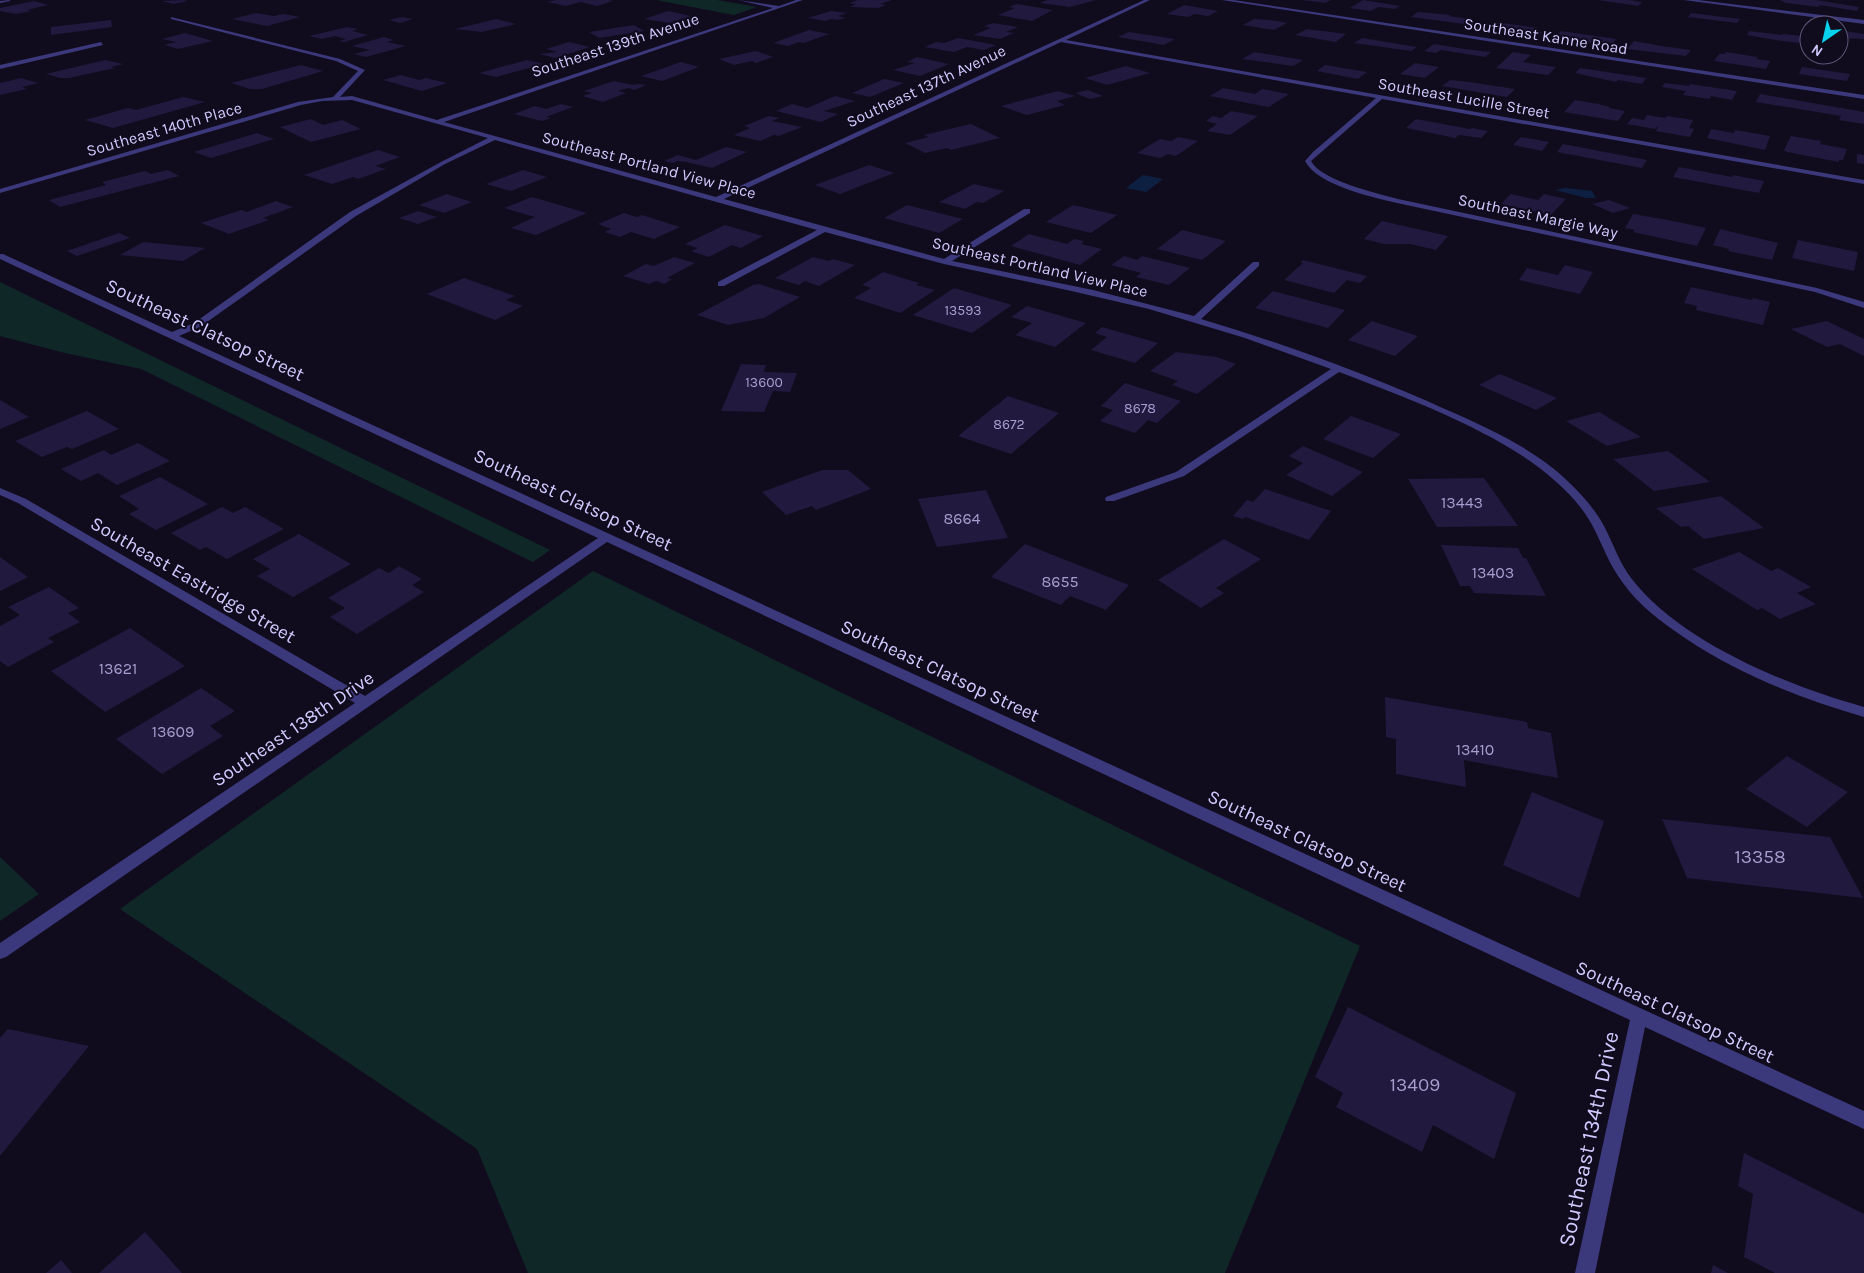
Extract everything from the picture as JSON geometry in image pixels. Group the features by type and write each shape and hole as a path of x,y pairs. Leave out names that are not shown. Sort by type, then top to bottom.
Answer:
{"street":[{"path":"0,2 8,0"},
{"path":"740,0 780,7"},
{"name":"Southeast 139th Avenue","path":"439,121 801,0"},
{"name":"Southeast 137th Avenue","path":"718,199 1148,0"},
{"name":"Southeast Kanne Road","path":"1224,0 1864,96"},
{"path":"1686,0 1864,22"},
{"path":"173,18 338,60 362,70 336,97"},
{"name":"Southeast Lucille Street","path":"1059,40 1864,182"},
{"path":"0,67 101,44"},
{"name":"Southeast Portland View Place","path":"336,97 367,101 944,262 1065,286 1196,319 1267,341 1436,407 1490,433 1535,460 1571,489 1595,521 1613,559 1632,588 1662,617 1713,652 1824,702 1864,712"},
{"name":"Southeast 140th Place","path":"0,190 300,103 336,97"},
{"name":"Southeast Margie Way","path":"1380,97 1308,161 1312,169 1351,189 1397,201 1817,290 1864,305"},
{"path":"171,336 197,325 353,214 443,163 495,137"},
{"path":"944,262 1027,211"},
{"path":"721,284 824,229"},
{"name":"Southeast Clatsop Street","path":"0,256 1864,1120"},
{"path":"1196,319 1256,264"},
{"path":"1110,499 1180,474 1338,368"},
{"name":"Southeast Eastridge Street","path":"0,491 22,501 366,703"},
{"name":"Southeast 138th Drive","path":"0,952 607,537"},
{"name":"Southeast 134th Drive","path":"1585,1273 1638,1016"}],"green space":[{"path":"656,0 717,0 757,7 734,15"},
{"path":"0,282 550,550 533,562 141,369 65,353 0,336"},
{"path":"593,571 1360,946 1225,1273 528,1273 477,1149 120,909"},
{"path":"0,857 39,894 0,921"}],"water":[{"path":"1143,175 1163,179 1146,192 1126,188"},
{"path":"1565,188 1592,191 1596,198 1586,198 1555,190"}],"building":[{"path":"556,0 613,1 597,6 581,2 566,6 547,2"},
{"path":"858,0 892,0 880,4 886,5 878,8 850,7 856,4 849,3"},
{"path":"1047,0 1096,0 1070,7 1040,3"},
{"path":"1302,0 1331,0 1325,3"},
{"path":"1363,0 1400,6 1395,9 1378,7 1371,11 1350,8"},
{"path":"1598,0 1629,0 1642,2 1638,6"},
{"path":"1780,0 1816,0 1859,7 1857,11 1820,5 1818,7 1786,3"},
{"path":"34,1 48,5 16,14 0,11 0,8"},
{"path":"161,1 188,1 174,4"},
{"path":"1017,4 1053,10 1032,21 998,15 1015,8 1009,7"},
{"path":"1184,5 1218,11 1208,16 1195,14 1188,17 1167,14"},
{"path":"668,11 691,16 669,23 644,19"},
{"path":"831,11 847,13 838,16 845,18 838,20 825,21 808,18"},
{"path":"1418,12 1470,19 1464,24 1411,17"},
{"path":"256,13 300,17 267,26 232,19"},
{"path":"1691,13 1740,19 1737,23 1688,17"},
{"path":"402,17 413,19 400,23 389,20"},
{"path":"496,19 516,24 482,32 455,29"},
{"path":"1254,19 1287,23 1274,30 1243,25"},
{"path":"111,20 112,27 51,35 51,27"},
{"path":"1475,22 1493,24 1495,22 1538,28 1536,31 1543,32 1539,35 1471,25"},
{"path":"993,23 1018,27 1006,32 1014,33 1000,39 973,35 991,28 984,26"},
{"path":"634,25 644,31 599,38 589,32"},
{"path":"347,27 358,29 352,31 368,35 344,42 339,41 346,39 335,36 322,39 309,36"},
{"path":"1307,29 1346,34 1336,42 1295,35"},
{"path":"809,30 829,34 804,43 799,42 788,46 773,43"},
{"path":"1561,31 1616,39 1611,46 1554,38"},
{"path":"1749,31 1799,36 1799,43 1782,41 1747,35"},
{"path":"1129,32 1175,39 1164,45 1118,37"},
{"path":"1849,32 1864,34 1864,39 1849,38"},
{"path":"185,33 213,41 178,49 164,45 176,42 162,39"},
{"path":"384,37 394,40 387,42 406,46 366,57 354,54 370,50 352,46"},
{"path":"958,38 996,45 984,50 967,47 954,52 925,47 936,42 944,43"},
{"path":"1362,38 1417,47 1411,51 1354,43"},
{"path":"1634,41 1691,50 1686,56 1627,49"},
{"path":"569,42 590,47 555,58 539,54 557,52 546,49"},
{"path":"1434,44 1491,52 1485,57 1441,50 1436,53 1424,51"},
{"path":"756,51 773,57 756,63 752,61 734,65 719,59"},
{"path":"1254,52 1303,60 1293,66 1242,59"},
{"path":"1513,52 1531,55 1523,62 1556,67 1548,75 1496,68"},
{"path":"1726,52 1758,57 1756,59 1770,61 1766,69 1714,61 1719,54 1725,54"},
{"path":"917,57 949,64 920,76 893,70 915,63 907,62"},
{"path":"105,60 123,64 111,67 115,68 69,78 60,78 46,74"},
{"path":"527,60 544,64 496,77 479,73"},
{"path":"681,62 699,67 662,81 641,76"},
{"path":"1415,63 1439,67 1425,78 1400,74"},
{"path":"301,65 323,71 262,89 250,89 231,83"},
{"path":"1325,65 1367,72 1358,79 1317,71"},
{"path":"1126,66 1150,73 1107,85 1085,78"},
{"path":"1802,67 1850,74 1847,81 1799,74"},
{"path":"1580,68 1646,78 1642,84 1618,80 1616,82 1575,73"},
{"path":"401,75 419,80 426,78 447,83 422,91 383,80"},
{"path":"21,78 38,83 22,87 27,89 0,95 0,83"},
{"path":"884,79 904,83 870,97 852,93"},
{"path":"1450,80 1515,89 1507,97 1442,86"},
{"path":"614,81 633,85 646,85 635,90 628,88 618,91 626,93 603,102 582,96 592,93 584,91"},
{"path":"1665,83 1689,86 1690,84 1737,91 1732,100 1711,96 1710,99 1683,95 1686,91 1662,87"},
{"path":"1223,88 1255,94 1262,89 1289,94 1269,107 1210,96"},
{"path":"1088,90 1103,96 1090,99 1075,93"},
{"path":"1058,91 1075,96 1057,101 1065,105 1027,115 1001,106"},
{"path":"1760,94 1864,112 1864,124 1839,120 1841,116 1756,102"},
{"path":"835,96 855,101 824,111 838,114 821,122 776,111 792,104 807,108"},
{"path":"183,97 205,102 113,128 85,120 128,108 136,110"},
{"path":"1575,100 1625,111 1618,121 1564,112"},
{"path":"561,104 573,107 546,117 551,118 542,121 514,114 535,106 546,109"},
{"path":"1231,111 1258,116 1230,135 1207,131 1217,124 1206,121 1213,116 1221,118"},
{"path":"1647,115 1693,120 1689,128 1694,129 1690,137 1656,131 1659,125 1655,129 1627,124 1632,118 1644,120"},
{"path":"769,116 780,118 772,121 802,127 760,141 734,135 750,128 744,126"},
{"path":"311,119 323,125 342,120 361,129 311,142 280,127"},
{"path":"1416,119 1488,131 1481,138 1459,135 1455,138 1406,128"},
{"path":"971,124 1000,138 951,150 947,148 925,153 905,143 929,137 924,135"},
{"path":"1711,129 1734,133 1735,130 1770,136 1765,150 1707,138"},
{"path":"257,133 274,139 211,158 194,152"},
{"path":"1791,136 1821,141 1820,144 1847,149 1843,160 1839,160 1839,162 1787,152 1784,150"},
{"path":"1178,137 1198,141 1176,156 1168,154 1160,158 1137,153 1160,139 1171,141"},
{"path":"1521,137 1549,142 1542,151 1513,145"},
{"path":"1563,144 1647,160 1642,168 1557,152"},
{"path":"726,147 747,152 712,168 686,162 678,161 673,163 664,161 678,155 696,160"},
{"path":"378,150 400,157 375,166 386,169 358,179 353,177 332,184 304,175"},
{"path":"1857,154 1864,155 1864,164 1857,163"},
{"path":"869,165 894,173 840,194 815,185"},
{"path":"1679,167 1764,181 1759,193 1673,177"},
{"path":"168,170 179,176 60,207 49,200 106,185 102,182 145,171 151,174"},
{"path":"523,170 547,177 511,191 486,184"},
{"path":"974,184 1004,191 983,203 977,202 965,209 939,202"},
{"path":"447,194 472,202 444,213 419,205"},
{"path":"1511,194 1538,200 1544,194 1566,199 1551,215 1501,204"},
{"path":"532,197 587,213 536,235 511,228 535,217 504,208"},
{"path":"1609,200 1630,208 1613,213 1592,204"},
{"path":"276,201 293,207 263,218 269,220 229,234 201,223 241,210 247,212"},
{"path":"907,205 963,219 939,233 884,218"},
{"path":"1073,205 1117,215 1091,233 1046,222"},
{"path":"418,211 437,217 418,224 399,218"},
{"path":"624,213 637,217 642,215 680,227 654,239 631,232 620,237 604,232 611,229 598,224"},
{"path":"1633,214 1706,228 1697,246 1633,232 1635,230 1625,228"},
{"path":"1382,221 1448,236 1436,250 1410,244 1384,244 1364,239"},
{"path":"725,225 763,236 741,248 732,245 709,257 691,251 698,248 685,244"},
{"path":"1720,229 1778,243 1772,260 1728,251 1729,249 1713,245"},
{"path":"1182,230 1226,241 1202,260 1157,249"},
{"path":"119,233 130,238 77,256 67,251"},
{"path":"1029,234 1067,244 1074,239 1084,241 1081,244 1102,249 1080,265 1011,246"},
{"path":"1798,240 1858,252 1854,271 1792,258"},
{"path":"143,242 205,248 183,261 120,255"},
{"path":"1124,256 1137,260 1142,256 1190,268 1169,285 1136,277 1141,273 1111,265"},
{"path":"674,257 695,263 667,278 672,279 664,284 656,281 649,284 623,276 646,264 654,266"},
{"path":"813,257 829,261 833,259 855,265 819,286 805,281 799,285 775,278"},
{"path":"1303,260 1367,276 1360,283 1347,280 1334,293 1284,280 1303,263 1300,262"},
{"path":"1565,265 1593,272 1580,294 1519,280 1527,268 1558,275"},
{"path":"883,272 935,290 900,313 854,298 871,288 862,285"},
{"path":"464,278 515,296 506,300 523,306 495,320 427,294"},
{"path":"759,284 800,297 764,318 728,325 697,315 753,285"},
{"path":"1691,287 1770,302 1763,325 1696,310 1697,306 1684,303"},
{"path":"954,288 1012,305 972,333 913,315"},
{"path":"1273,291 1345,310 1328,328 1255,308"},
{"path":"1027,306 1086,323 1055,347 1015,335 1032,323 1011,317"},
{"path":"1372,321 1418,336 1395,356 1348,340"},
{"path":"1827,321 1864,339 1864,356 1840,344 1827,347 1791,329"},
{"path":"1102,327 1158,343 1135,363 1091,350 1107,337 1095,333"},
{"path":"1176,352 1216,357 1236,364 1197,394 1172,385 1178,381 1150,371"},
{"path":"741,364 766,365 764,372 797,373 790,392 773,391 764,412 721,411"},
{"path":"1500,374 1557,398 1536,410 1479,385"},
{"path":"1125,383 1181,401 1157,423 1148,420 1135,433 1100,421 1113,410 1101,406"},
{"path":"1008,396 1059,413 1011,454 958,436"},
{"path":"0,400 29,417 0,429"},
{"path":"87,411 119,429 72,449 67,447 42,457 15,441"},
{"path":"1599,412 1641,437 1607,446 1566,421"},
{"path":"1351,416 1401,434 1373,458 1323,439"},
{"path":"138,443 170,461 117,485 98,473 81,481 61,469 104,450 111,455"},
{"path":"1303,446 1363,472 1332,496 1286,475 1303,463 1289,456"},
{"path":"1668,451 1710,482 1654,491 1613,459"},
{"path":"822,470 848,470 871,489 816,510 812,506 786,515 762,492"},
{"path":"160,477 208,504 156,530 129,514 139,509 119,496"},
{"path":"1484,478 1518,526 1437,527 1408,479"},
{"path":"1265,489 1331,511 1309,540 1245,517 1243,519 1233,516 1247,500 1253,502"},
{"path":"986,490 1008,538 937,547 918,499"},
{"path":"1721,496 1764,528 1704,539 1688,526 1681,527 1656,508"},
{"path":"222,507 233,513 245,507 284,529 227,559 206,547 200,550 171,533"},
{"path":"299,534 351,564 293,597 257,576 270,569 253,559"},
{"path":"1224,539 1261,559 1216,588 1224,593 1201,608 1158,580"},
{"path":"1025,544 1129,585 1106,610 1070,596 1061,605 991,577"},
{"path":"1441,545 1518,548 1523,558 1526,558 1546,596 1474,593 1470,586 1460,586"},
{"path":"1739,552 1771,571 1778,568 1811,587 1797,593 1816,604 1780,619 1762,608 1757,610 1692,569"},
{"path":"0,557 28,577 0,591"},
{"path":"399,566 422,579 412,585 424,592 357,634 330,617 345,608 328,598 379,568 389,573"},
{"path":"49,587 79,608 68,613 80,622 48,638 54,642 8,667 0,661 0,626 20,615 8,607"},
{"path":"130,628 185,666 105,712 51,671"},
{"path":"201,688 235,711 210,726 223,736 162,774 116,739"},
{"path":"1385,697 1527,722 1528,728 1551,733 1558,778 1464,760 1466,787 1396,774 1396,739 1386,737"},
{"path":"1787,756 1848,792 1807,827 1746,789"},
{"path":"1532,792 1604,821 1579,898 1503,865"},
{"path":"1662,819 1830,837 1863,898 1687,878"},
{"path":"1348,1007 1516,1093 1494,1159 1433,1125 1422,1152 1336,1107 1343,1093 1315,1077"},
{"path":"8,1029 89,1046 0,1156 0,1038"},
{"path":"1744,1153 1864,1214 1864,1273 1775,1273 1744,1257 1753,1194 1738,1186"},
{"path":"145,1232 182,1273 99,1273"},
{"path":"61,1260 72,1273 46,1273"},
{"path":"1713,1265 1728,1273 1711,1273"}]}
